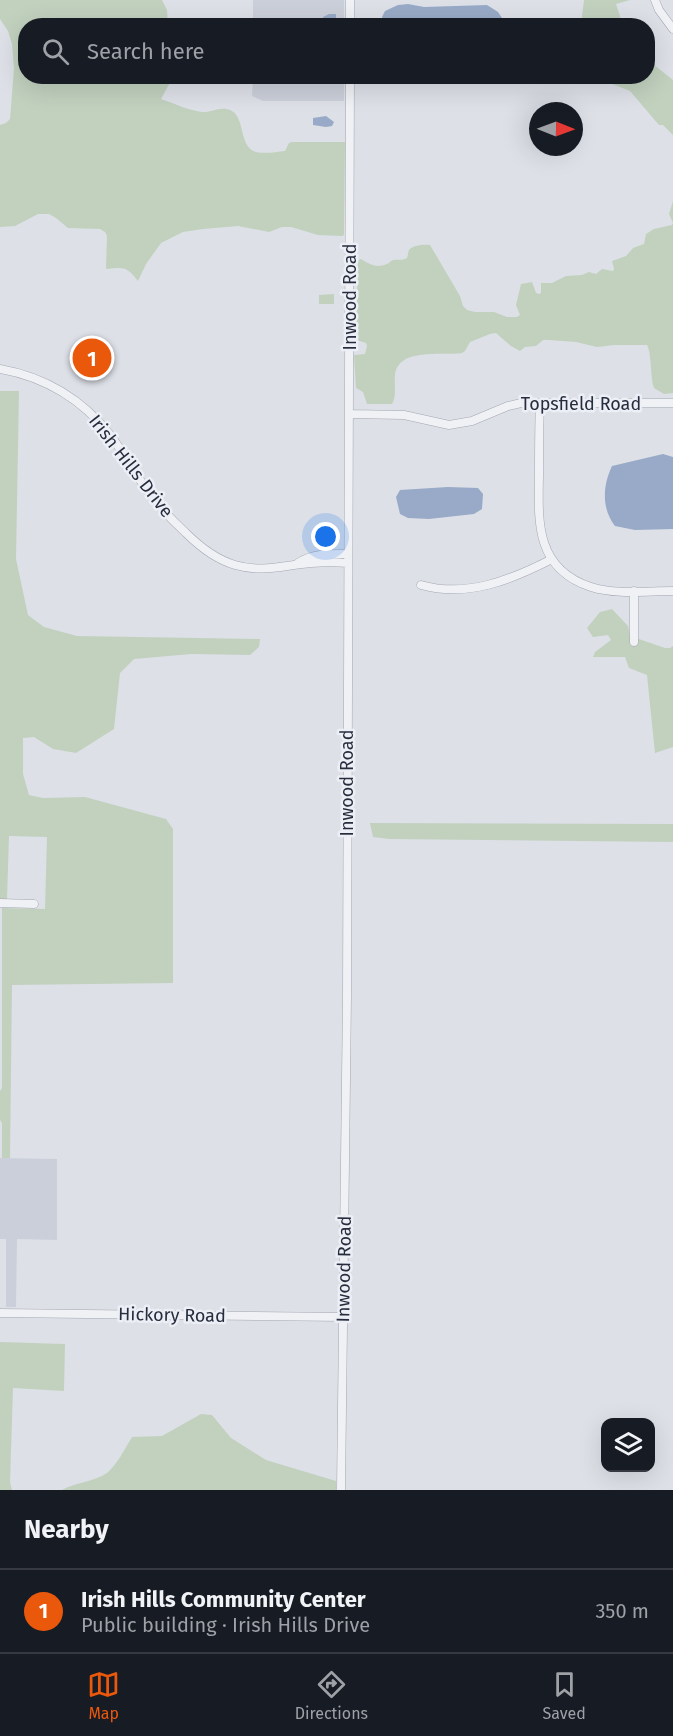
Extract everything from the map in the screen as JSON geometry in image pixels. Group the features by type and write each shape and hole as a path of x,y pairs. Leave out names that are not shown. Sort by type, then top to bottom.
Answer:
{"street":[{"path":"350,0 350,18"},
{"path":"655,0 659,10 673,29"},
{"name":"Inwood Road","path":"341,1490 350,414 350,84"},
{"name":"Irish Hills Drive","path":"0,369 24,374 44,382 60,390 85,408 112,437 150,495 164,512 206,551 221,560 260,569 312,562 348,563"},
{"path":"540,403 538,519 543,542 552,559 568,575 590,586 610,591 673,591"},
{"name":"Topsfield Road","path":"350,414 404,415 449,425 472,421 515,404 673,403"},
{"name":"Irish Hills Drive","path":"294,566 306,558 317,555 348,554"},
{"path":"421,585 434,589 489,586 552,559"},
{"path":"634,591 634,642"},
{"path":"0,903 34,904"},
{"name":"Hickory Road","path":"0,1313 344,1317"}],"shaded area":[{"path":"253,0 344,0 344,18 253,18"},
{"path":"253,84 344,84 344,101 263,101 252,96"},
{"path":"0,1158 57,1159 57,1240 17,1239 16,1307 6,1307 6,1239 0,1239"}],"green space":[{"path":"0,0 162,0 167,10 168,18 18,18 18,84 169,84 161,99 197,111 222,109 235,113 247,144 256,152 285,151 292,142 345,142 344,235 318,235 291,227 282,227 269,232 238,226 183,232 161,243 146,264 138,281 125,269 106,268 107,236 100,229 68,228 49,214 38,214 15,226 0,227 0,125 10,119 14,68 12,44 8,31 0,19"},
{"path":"584,0 630,0 616,4 621,18 582,18"},
{"path":"655,66 673,80 673,135 663,125 659,125 630,91 612,84 655,84"},
{"path":"673,201 673,223 669,214"},
{"path":"673,223 673,393 664,394 654,388 647,345 597,347 576,342 543,340 536,346 525,347 520,351 496,333 470,342 462,353 422,355 404,360 398,366 395,375 395,394 392,404 367,404 363,392 356,388 354,355 365,354 367,346 356,337 358,260 381,266 393,260 407,258 409,250 413,247 430,245 467,310 517,317 520,315 516,305 521,284 532,282 536,293 539,294 541,283 552,283 566,276 589,272 596,274 602,269 613,271 612,261 626,256 633,248 644,244 646,234 654,229"},
{"path":"334,294 334,304 319,304 319,295"},
{"path":"0,391 19,391 16,559 28,615 44,627 77,636 260,639 259,647 250,655 191,654 134,659 120,673 114,729 76,753 53,749 34,737 23,738 23,774 29,795 43,798 85,797 166,819 173,829 173,983 12,985 10,1158 2,1158 2,1123 0,1120 2,908 45,909 47,837 9,836 7,899 0,899"},
{"path":"612,609 628,626 630,636 665,648 673,646 673,747 655,753 647,675 629,668 625,657 593,657 595,652 611,640 608,635 593,637 587,628 600,612"},
{"path":"370,823 673,824 673,842 389,839 373,837"},
{"path":"0,1342 65,1344 64,1391 13,1388 10,1482 12,1490 0,1490"},
{"path":"201,1414 212,1415 231,1438 266,1460 336,1481 336,1490 62,1490 107,1473 132,1437 162,1436"}],"water":[{"path":"398,5 424,7 487,5 498,12 502,18 382,18 385,11"},
{"path":"329,14 336,14 336,18 323,17"},
{"path":"326,116 334,122 332,126 313,125 313,118"},
{"path":"663,454 673,457 673,529 635,530 615,526 607,512 605,496 612,466"},
{"path":"478,488 483,494 482,509 474,514 429,519 408,518 400,514 396,497 400,490"}],"place":[{"name":"Irish Hills Community Center","path":"92,358"}]}
